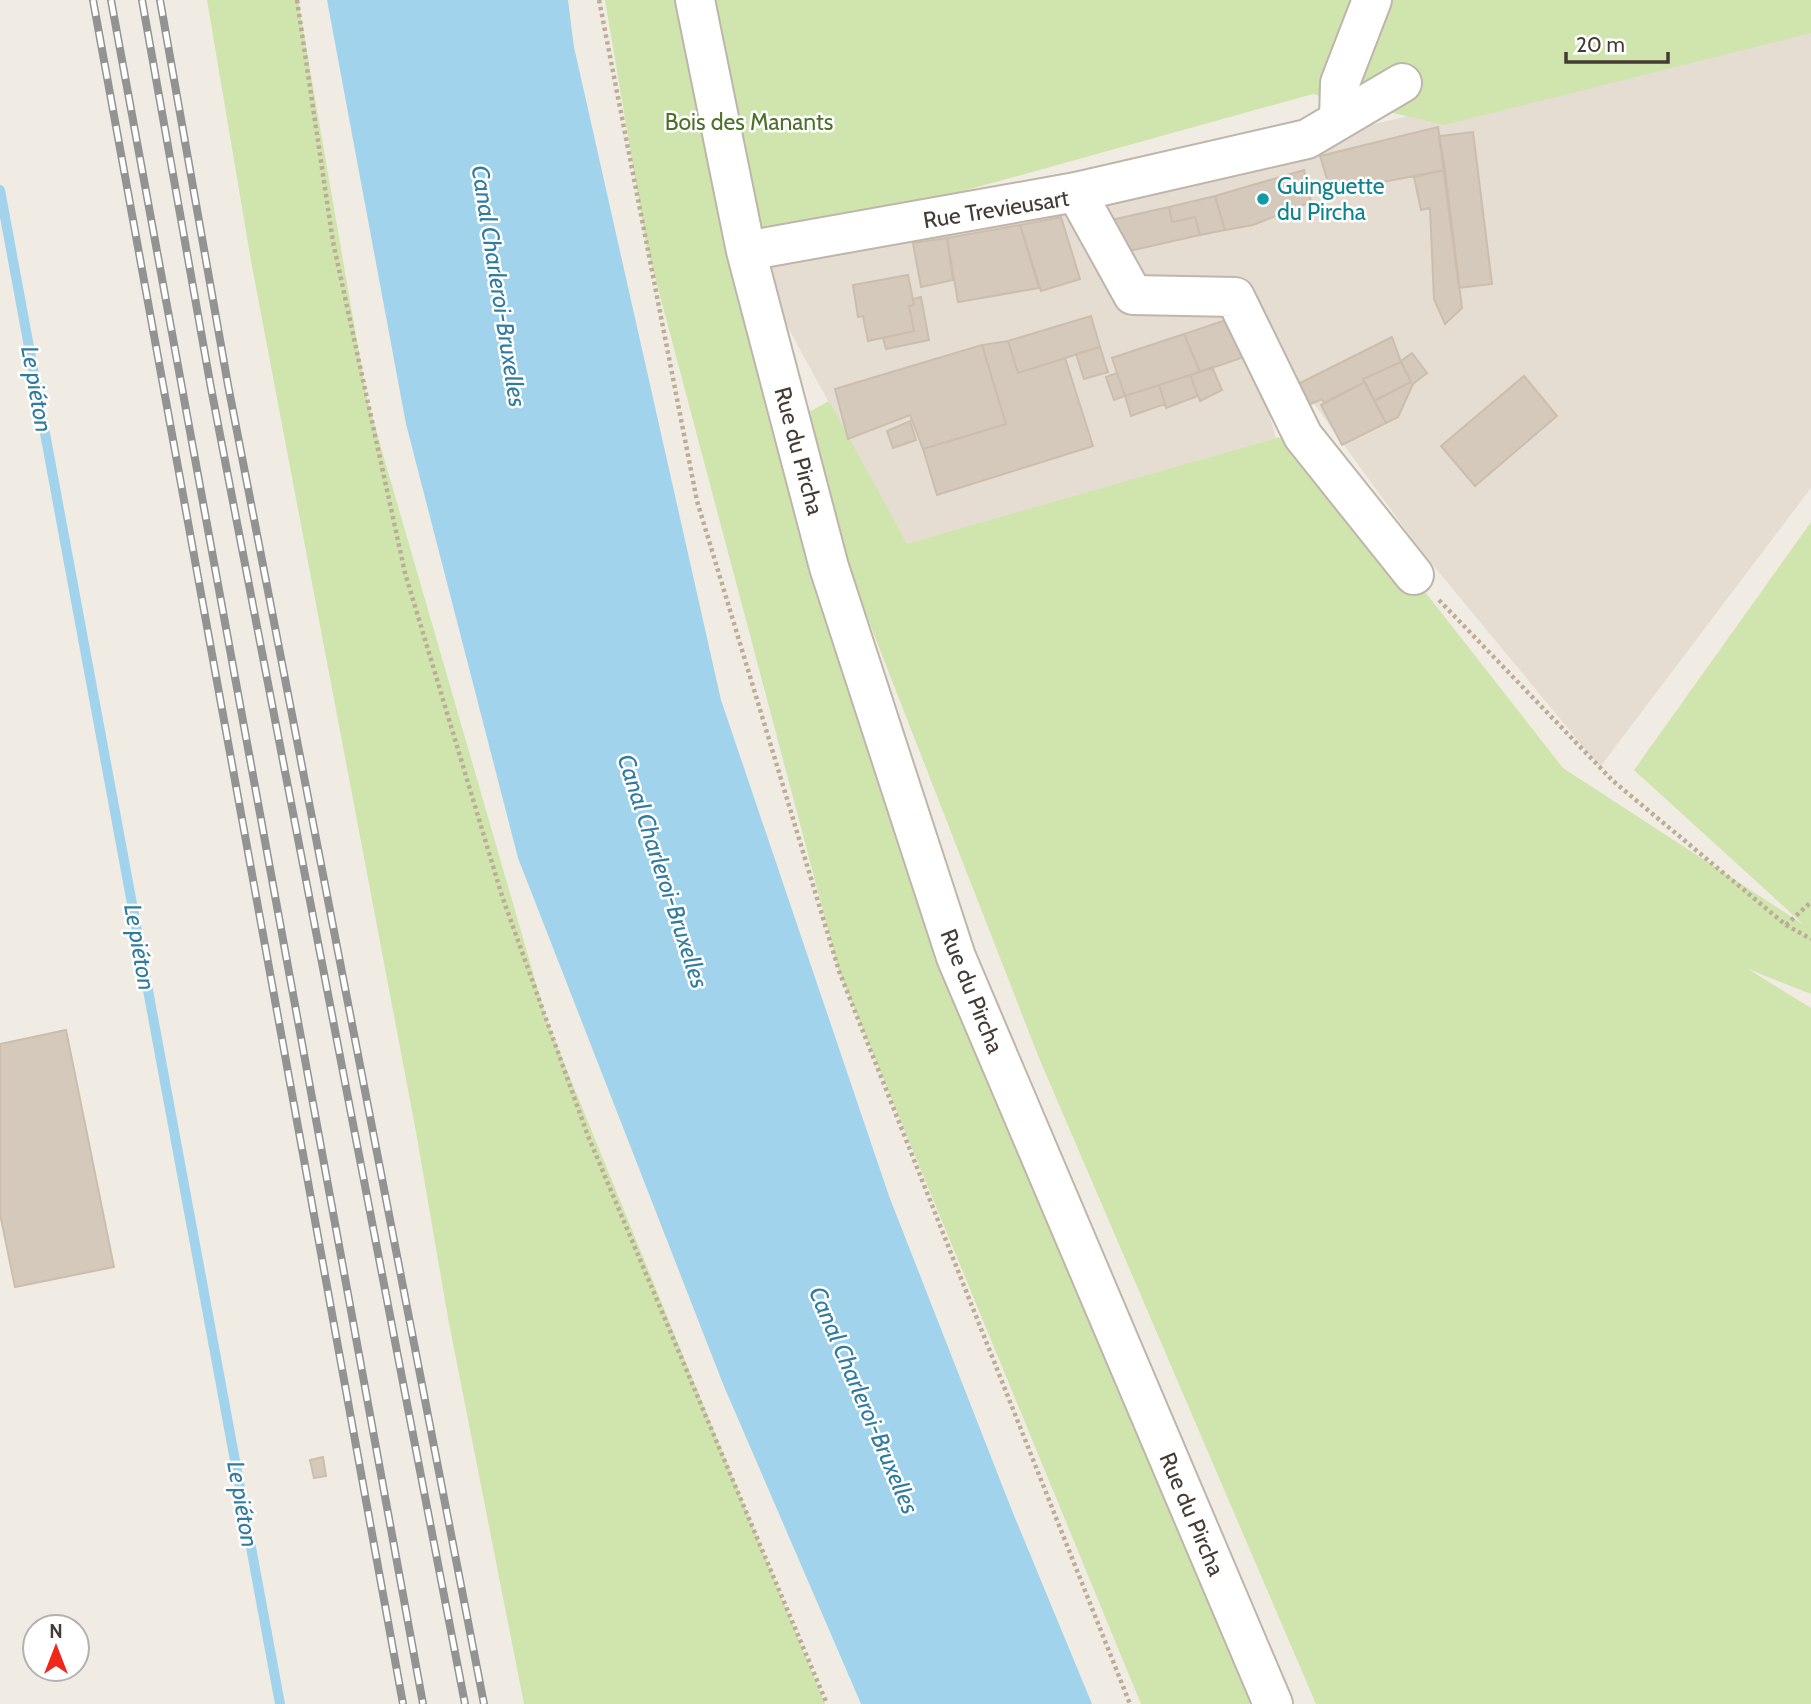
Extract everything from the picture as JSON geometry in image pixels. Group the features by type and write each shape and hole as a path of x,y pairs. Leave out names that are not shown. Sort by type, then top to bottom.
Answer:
{"street":[{"name":"Rue du Pircha","path":"695,0 746,251 829,567 956,957 1273,1704"},
{"path":"1339,120 1340,83 1372,0"},
{"path":"1076,192 1307,139 1402,83"},
{"name":"Rue Trevieusart","path":"746,251 1076,192 1133,295 1235,297 1303,436 1414,575"}],"path":[{"path":"298,0 333,242 405,573 498,883 588,1136 827,1704"},
{"path":"599,0 697,501 839,971 1130,1704"},
{"path":"1414,575 1613,781 1786,925 1811,939"},
{"path":"1786,925 1811,902"}],"shaded area":[{"path":"1811,24 1811,488 1600,767 1418,547 1224,280 1235,297 1276,438 907,545 746,251 1076,192"}],"green space":[{"path":"207,0 298,0 367,399 547,1021 825,1704 524,1704 448,1318 416,1132 251,261"},
{"name":"Bois des Manants","path":"605,0 1811,0 1811,33 1444,125 1313,94 747,251 798,418 829,401 907,544 1276,438 1303,436 1563,768 1804,925 1634,770 1811,522 1811,994 1748,969 1811,1008 1811,1704 1316,1704 1039,1058 831,524 891,725 1062,1209 1269,1704 1141,1704 839,971 646,243"}],"water":[{"name":"Canal Charleroi-Bruxelles","path":"327,0 568,0 574,47 721,700 889,1196 1011,1508 1092,1704 861,1704 723,1384 518,858 406,424"}],"building":[{"path":"1438,127 1445,170 1331,192 1320,156"},
{"path":"1473,132 1492,284 1459,288 1439,136"},
{"name":"Guinguette du Pircha","path":"1304,170 1311,202 1253,225 1225,230 1215,196"},
{"path":"1445,170 1462,308 1445,324 1434,299 1430,208 1421,210 1414,177"},
{"path":"1215,196 1225,230 1200,235 1195,217 1172,222 1169,207"},
{"path":"1169,207 1172,222 1195,217 1200,235 1120,253 1111,220"},
{"path":"1061,217 1080,279 1041,291 1020,225"},
{"path":"1020,225 1039,288 958,302 947,238"},
{"path":"947,238 953,280 921,287 913,243"},
{"path":"908,275 914,305 909,306 914,331 868,341 863,316 858,317 853,285"},
{"path":"921,297 929,340 886,349 883,338 914,331 909,306 914,305 913,299"},
{"path":"1091,316 1100,347 1018,373 1008,341"},
{"path":"1232,318 1250,355 1200,372 1184,334"},
{"path":"1184,334 1200,372 1125,396 1112,358"},
{"path":"1392,337 1401,362 1363,379 1365,382 1324,403 1322,399 1302,408 1292,387"},
{"path":"1008,341 1018,373 1065,358 1093,446 937,495 923,449 1006,424 982,345"},
{"path":"982,345 1006,424 923,449 910,415 848,439 835,389"},
{"path":"1100,347 1108,372 1084,379 1076,354"},
{"path":"1412,353 1427,373 1413,384 1398,417 1386,423 1374,401 1411,382 1401,361"},
{"path":"1401,362 1411,382 1374,401 1363,379"},
{"path":"1212,367 1222,390 1200,401 1190,375"},
{"path":"1117,373 1125,396 1114,400 1106,377"},
{"path":"1190,375 1198,396 1166,408 1159,385"},
{"path":"1524,376 1557,416 1475,486 1441,446"},
{"path":"1365,382 1386,423 1342,445 1321,405"},
{"path":"1159,385 1165,404 1131,416 1125,396"},
{"path":"910,421 916,440 893,448 887,431"},
{"path":"66,1030 114,1267 15,1287 0,1214 0,1044"},
{"path":"323,1457 326,1476 314,1478 310,1460"}],"waterway":[{"name":"Le piéton","path":"0,190 280,1704"}],"railway":[{"path":"93,0 403,1704"},
{"path":"111,0 423,1704"},
{"path":"142,0 211,388 465,1704"},
{"path":"160,0 228,385 484,1704"}],"place":[{"name":"Guinguette du Pircha","path":"1263,199"}]}
